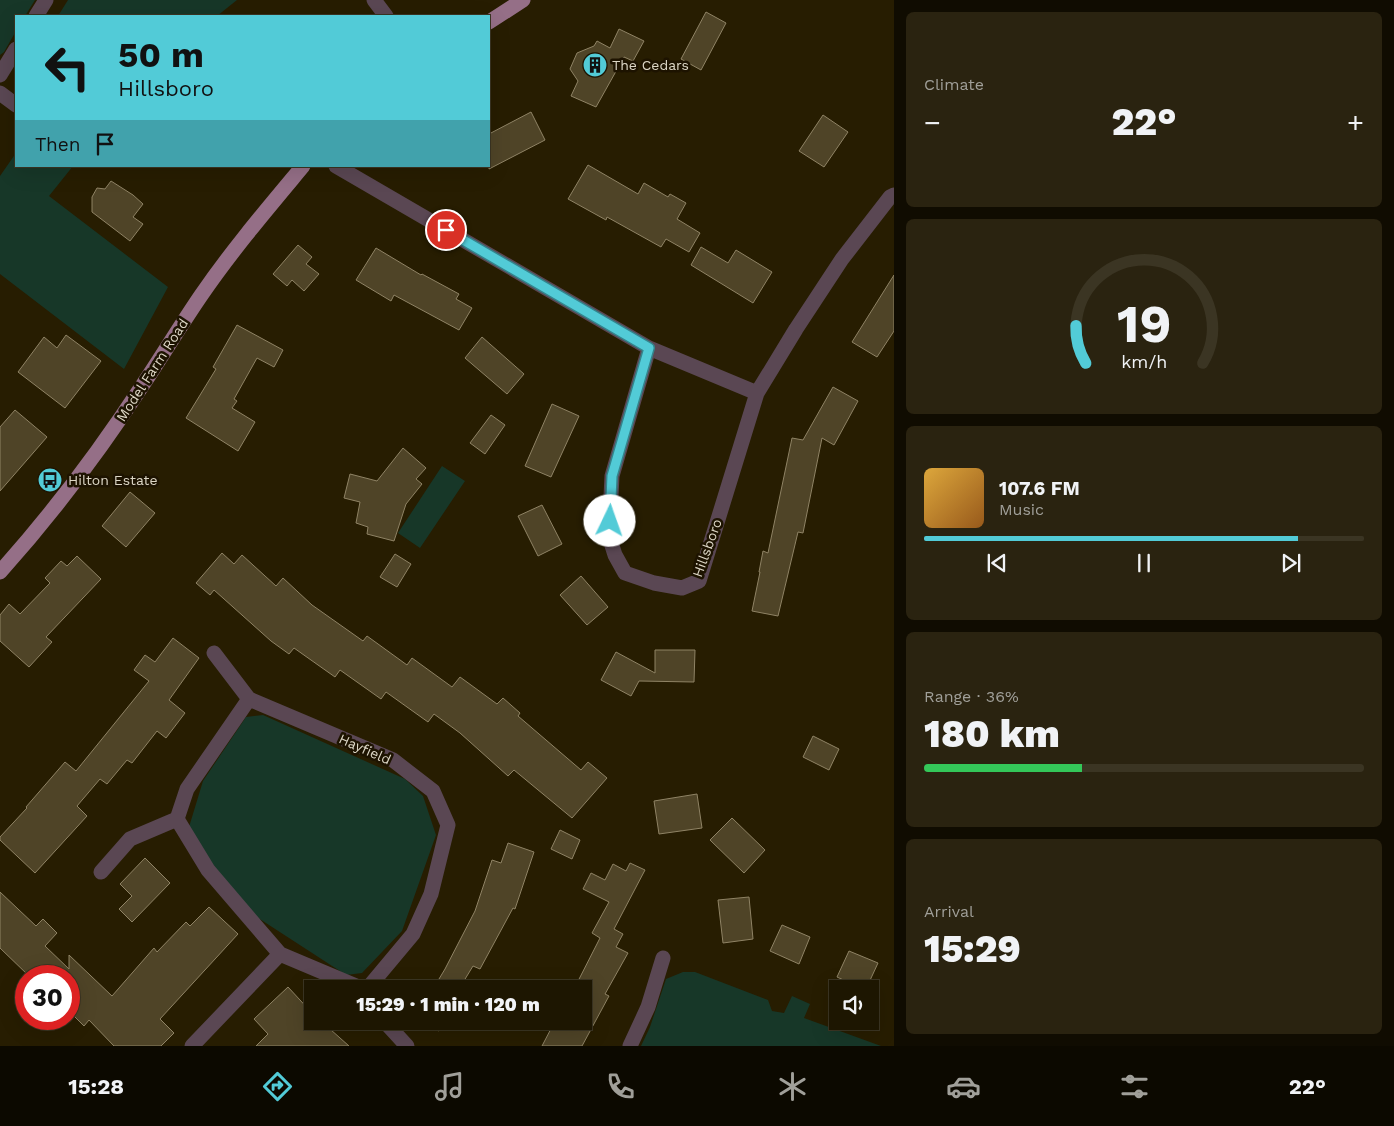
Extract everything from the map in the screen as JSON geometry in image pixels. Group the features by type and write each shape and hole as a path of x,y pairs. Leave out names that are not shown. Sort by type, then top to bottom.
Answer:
{"main road":[{"path":"490,21 523,0"},
{"name":"Model Farm Road","path":"0,572 67,491 113,428 202,293 241,240 302,167"}],"street":[{"path":"37,15 46,0"},
{"path":"374,0 385,15"},
{"path":"0,75 15,51"},
{"path":"0,92 15,104"},
{"path":"338,167 649,348 757,393"},
{"name":"Hillsboro","path":"649,348 612,476 609,536 614,555 625,573 654,583 682,588 699,581 757,393 842,259 892,196"},
{"name":"Hayfield","path":"214,653 249,699 393,760 433,791 448,825 431,894 413,934 375,980"},
{"path":"100,872 130,840 177,819 187,789 249,699"},
{"path":"177,819 208,870 280,954 342,980"},
{"path":"192,1046 280,954"},
{"path":"630,1046 648,1007 663,958"},
{"path":"392,1030 407,1046"}],"green space":[{"path":"0,0 35,0 26,15 15,15 15,33 4,52 0,55"},
{"path":"68,0 237,0 218,15 59,15"},
{"path":"15,154 15,167 72,167 49,196 168,287 124,369 0,274 0,176"},
{"path":"442,466 465,481 420,548 398,533"},
{"path":"263,715 405,779 423,796 436,835 402,931 362,973 346,975 238,905 189,827 203,781 246,717"},
{"path":"683,972 695,972 768,1000 772,1011 784,1013 792,996 810,1004 804,1018 829,1027 829,1030 837,1030 881,1046 641,1046 650,1027 666,979"}],"building":[{"path":"706,12 726,23 701,70 681,59"},
{"name":"The Cedars","path":"619,29 644,41 633,61 624,57 596,107 571,96 578,81 570,69 577,53 594,46 597,41 610,48"},
{"path":"531,112 545,140 489,169 490,133"},
{"path":"823,115 848,132 824,167 799,151"},
{"path":"588,165 638,194 644,183 668,197 670,194 686,203 677,219 700,233 689,252 666,239 661,247 607,217 606,220 568,199"},
{"path":"111,181 143,204 133,217 143,224 130,241 92,212 92,197 97,188 105,189"},
{"path":"298,245 312,257 306,264 319,274 304,291 292,280 287,286 273,274"},
{"path":"701,247 728,263 736,250 772,272 753,303 691,265"},
{"path":"376,248 421,275 459,294 456,299 472,308 459,330 394,295 391,301 356,280"},
{"path":"894,275 894,331 877,357 852,342"},
{"path":"237,325 283,350 274,367 257,358 234,399 237,401 232,408 255,422 238,451 186,418 216,369 213,367"},
{"path":"66,335 101,361 65,408 18,372 44,337 57,348"},
{"path":"482,337 524,374 507,394 465,358"},
{"path":"833,387 858,401 834,445 822,438 803,533 798,532 778,616 752,611 763,551 768,553 792,438 803,440"},
{"path":"552,404 579,416 551,477 525,466"},
{"path":"15,410 47,437 0,491 0,427"},
{"path":"491,415 505,425 485,454 470,443"},
{"path":"403,448 426,468 416,479 422,484 406,504 394,541 367,534 368,527 356,523 360,502 344,498 350,474 377,481"},
{"path":"130,492 155,513 126,547 102,526"},
{"path":"542,505 562,544 538,556 518,516"},
{"path":"222,553 234,564 242,555 276,586 283,578 312,605 363,641 367,636 407,665 412,658 452,687 460,677 497,704 503,698 520,713 518,716 581,770 588,762 607,778 572,818 514,770 508,776 460,733 434,714 428,722 386,692 381,699 340,670 335,677 294,648 289,654 271,641 214,590 210,595 196,583"},
{"path":"395,554 411,564 397,587 380,577"},
{"path":"77,556 101,579 46,637 52,642 29,667 0,641 0,615 9,604 20,614 50,583 45,578 61,561 67,566"},
{"path":"581,576 608,607 587,625 560,595"},
{"path":"173,638 199,658 169,700 185,713 166,738 157,731 132,763 127,760 107,784 100,779 77,806 87,816 35,873 0,840 0,837 65,762 76,771 149,681 134,670 145,655 155,662"},
{"path":"655,650 695,650 694,682 639,681 631,696 601,680 616,652 655,673"},
{"path":"813,736 839,749 829,770 803,757"},
{"path":"697,794 702,828 659,834 654,801"},
{"path":"732,818 765,850 744,873 710,840"},
{"path":"560,830 580,840 572,859 551,849"},
{"path":"508,843 534,852 515,909 513,908 480,969 473,966 464,980 438,980 475,911 492,860 501,863"},
{"path":"145,858 170,883 132,922 119,909 132,896 120,884"},
{"path":"630,863 645,870 614,929 623,934 616,947 628,953 605,994 609,996 592,1027 592,980 579,980 600,938 592,933 609,902 583,889 591,873 605,880 613,864 626,871"},
{"path":"0,892 36,926 43,919 57,933 45,946 65,965 18,965 0,948"},
{"path":"749,897 753,939 723,943 718,900"},
{"path":"209,907 238,934 160,1019 174,1033 161,1046 114,1046 89,1020 84,1026 80,1022 80,965 112,996 154,948 157,952 186,922 190,926"},
{"path":"782,925 810,937 799,964 770,951"},
{"path":"849,951 878,963 870,980 844,980 837,977"},
{"path":"69,955 79,965 69,965"},
{"path":"288,987 304,1004 304,1030 331,1030 349,1046 256,1046 268,1034 254,1019"},
{"path":"550,1030 591,1030 582,1046 542,1046"}],"place":[{"name":"The Cedars","path":"595,65"},
{"name":"Hilton Estate","path":"50,480"}],"route":[{"path":"446,230 649,348 612,476 610,521"}]}
